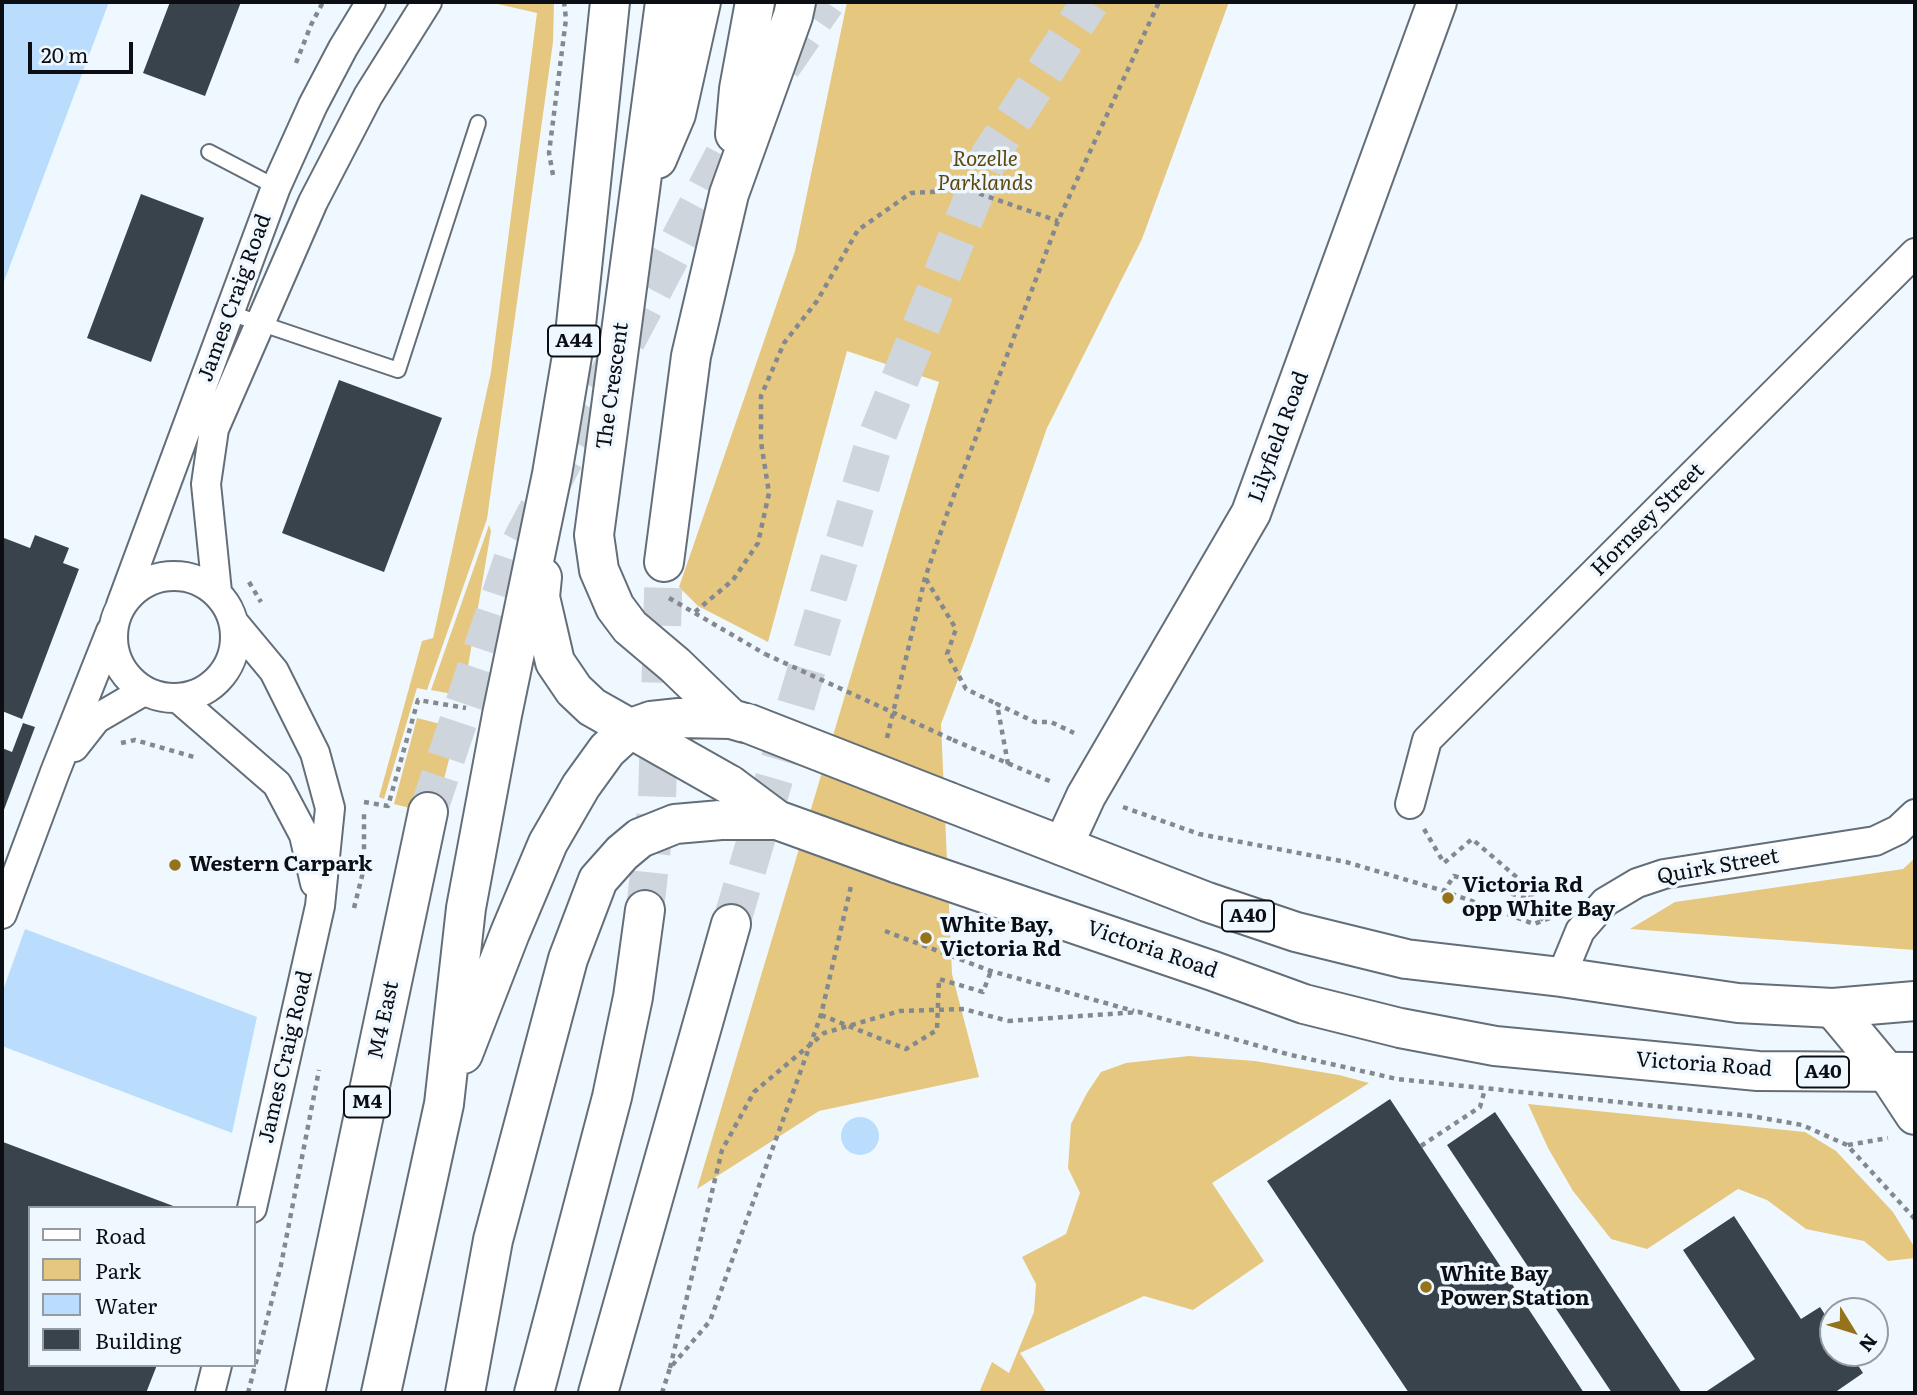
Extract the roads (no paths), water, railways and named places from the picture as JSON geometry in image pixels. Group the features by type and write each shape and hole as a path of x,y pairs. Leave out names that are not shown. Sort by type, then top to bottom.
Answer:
{"main road":[{"name":"The Crescent","path":"664,2 594,535 599,570 615,607 630,627 739,721"},
{"path":"635,213 676,114 701,2"},
{"path":"729,194 739,89 755,2"},
{"path":"664,562 691,356 729,194 796,2"},
{"name":"Lilyfield Road","path":"1063,846 1086,796 1251,513 1437,2"},
{"name":"A44","path":"552,474 574,344 605,10"},
{"path":"552,474 540,597 555,662 574,690 592,706 631,728 725,803"},
{"path":"381,1393 444,1104 466,908 502,715 552,474"},
{"path":"444,1104 548,843 581,786 607,750 631,728 652,722 680,718 739,721"},
{"name":"A40","path":"739,721 1207,902 1296,932 1406,960 1561,977 1738,1003 1833,1008 1915,1001"},
{"name":"Victoria Road","path":"465,1393 493,1240 568,959 598,880 622,853 640,838 725,803 1304,1004 1400,1028 1494,1046 1609,1058 1758,1071 1902,1073"},
{"name":"M4 East","path":"306,1393 428,811"},
{"path":"534,1393 612,1097 633,997 645,910"},
{"path":"598,1393 730,925"},
{"path":"1833,1008 1902,1073 1903,1126"}],"street":[{"name":"James Craig Road","path":"2,914 117,615 276,187 313,105 371,2"},
{"name":"James Craig Road","path":"217,592 206,484 214,429 313,202 400,41 427,2"},
{"name":"Hornsey Street","path":"1410,804 1427,740 1915,253"},
{"path":"166,576 184,576 201,582 217,592 228,606 234,623 236,644 230,664 217,682 200,694 179,699 161,698 144,691 128,679 118,663 113,644 117,615 141,586 166,576"},
{"name":"James Craig Road","path":"234,623 274,671 315,753 330,808 320,906 253,1206"},
{"path":"55,772 96,719 144,691"},
{"name":"James Craig Road","path":"179,699 276,784 304,835 320,906"},
{"name":"Quirk Street","path":"1561,977 1580,931 1605,902 1637,883 1664,874 1875,841 1898,830 1915,814"},
{"path":"210,1393 216,1367"}],"lane":[{"path":"230,313 398,370 478,123"},
{"path":"209,152 276,187"}],"water":[{"path":"2,2 109,2 2,287"},
{"path":"25,929 257,1017 232,1133 2,1046 2,993"},
{"path":"860,1117 873,1123 879,1136 873,1149 860,1155 847,1149 841,1136 847,1123"}],"tunnel":[{"path":"782,66 826,2"},
{"path":"731,924 872,449 990,155 1090,2"},
{"path":"428,812 514,555 745,119"},
{"path":"645,910 657,800 664,562"}],"place":[{"name":"Western Carpark","path":"175,865"},
{"name":"Victoria Rd opp White Bay","path":"1448,898"},
{"name":"White Bay, Victoria Rd","path":"926,938"},
{"name":"White Bay Power Station","path":"1426,1287"}],"park label":[{"name":"Rozelle Parklands","path":"985,172"}]}
